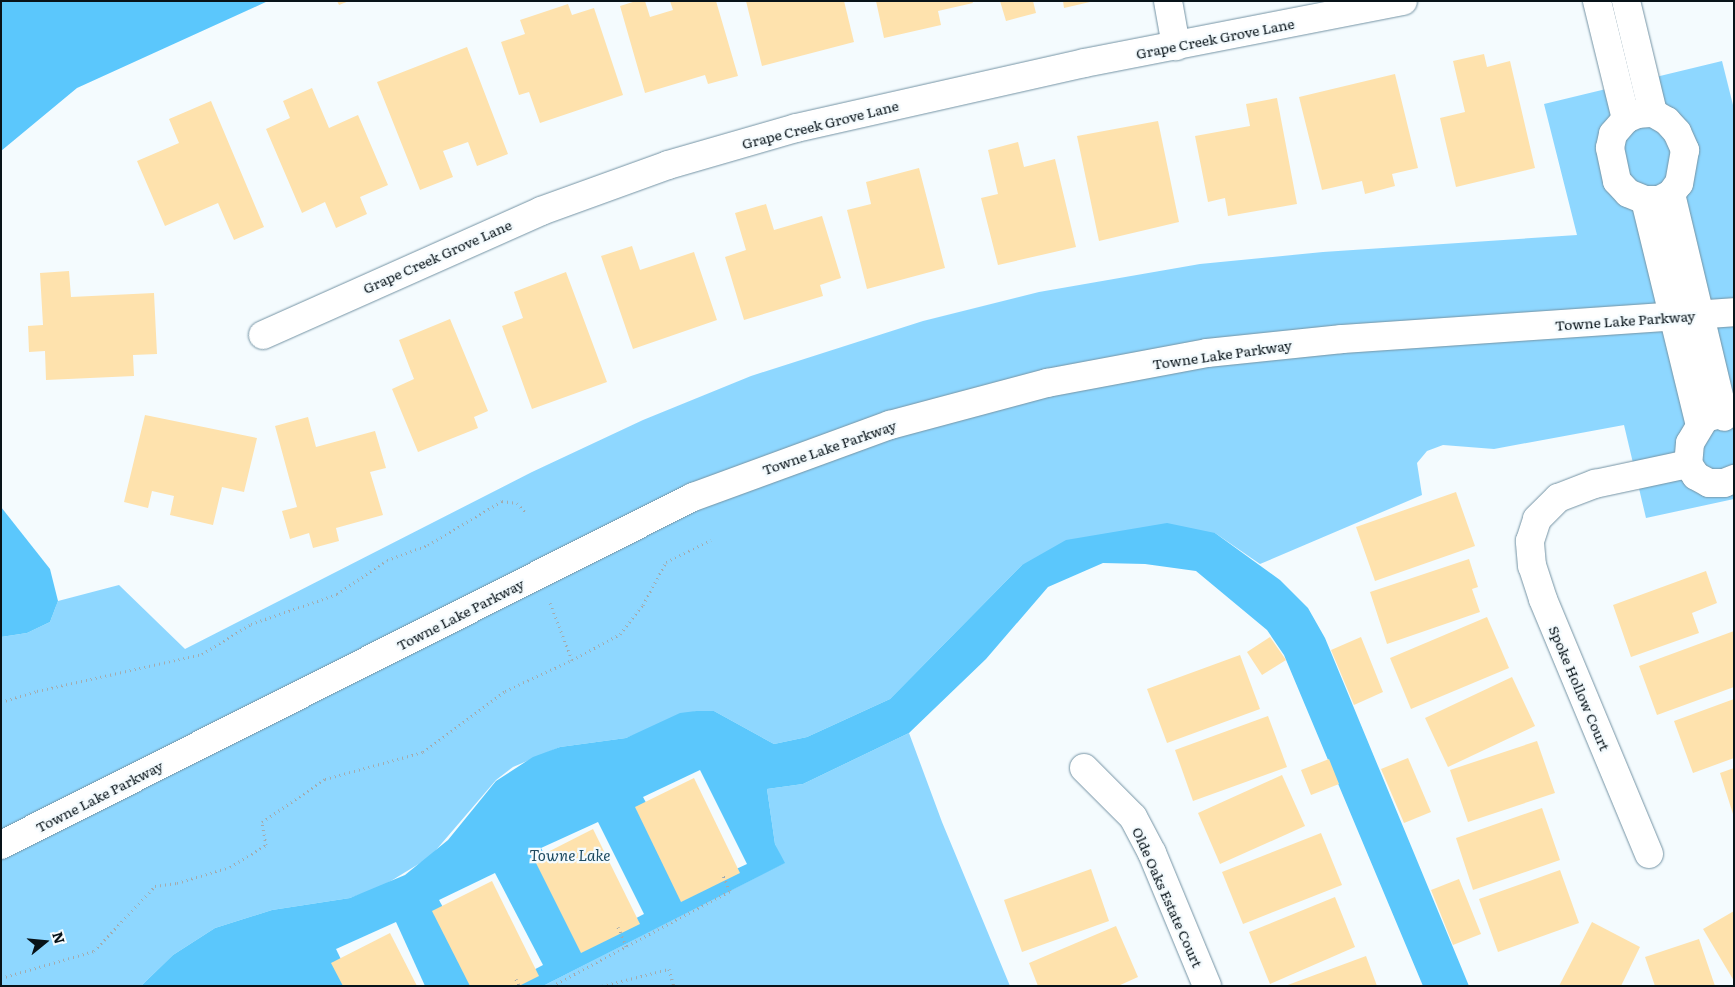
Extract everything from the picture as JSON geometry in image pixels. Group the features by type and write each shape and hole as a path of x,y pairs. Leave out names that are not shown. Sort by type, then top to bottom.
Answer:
{"street":[{"path":"1168,1 1176,46"},
{"name":"Grape Creek Grove Lane","path":"263,334 541,211 668,166 796,128 916,100 1403,1"},
{"path":"1598,1 1626,119"},
{"path":"1626,1 1653,113"},
{"path":"1653,113 1667,121 1677,132 1685,150 1679,183 1658,197 1628,193 1617,181 1610,148 1613,134 1626,119 1653,113"},
{"path":"1658,197 1701,315 1719,423"},
{"path":"1658,197 1673,316 1719,423"},
{"name":"Towne Lake Parkway","path":"1,845 693,496 890,425 1047,382 1207,353 1342,339 1734,312"},
{"path":"1719,423 1690,443 1688,464 1696,476 1709,483 1734,478"},
{"name":"Spoke Hollow Court","path":"1649,854 1532,566 1530,541 1537,518 1558,498 1586,488 1688,464"},
{"name":"Olde Oaks Estate Court","path":"1084,768 1133,817 1152,853 1207,986"}],"path":[{"path":"1,702 37,690 202,654 251,624 337,594 387,560 428,545 502,501 517,503 526,513"},
{"path":"1,978 94,951 155,886 177,883 230,867 266,845 262,822 325,779 423,752 505,690 572,660 620,634 643,605 666,562 711,540"},
{"path":"547,594 572,660"},
{"path":"553,985 730,891 723,875"},
{"path":"618,927 626,946"},
{"path":"602,986 669,969 674,986"},
{"path":"516,979 519,986"}],"shaded area":[{"path":"1722,61 1734,109 1734,499 1646,518 1624,425 1494,449 1443,445 1427,451 1417,463 1422,495 1260,564 1215,533 1022,565 890,699 807,737 774,744 714,711 696,711 626,738 560,747 513,767 496,780 430,857 381,887 350,898 272,910 215,928 173,955 141,986 1,986 1,637 27,633 50,622 58,601 119,585 185,649 532,472 643,420 751,376 923,321 1039,292 1200,264 1323,252 1577,235 1544,104"},
{"path":"909,733 942,822 1010,986 543,986 784,863 775,844 767,789 803,784"}],"water":[{"path":"1,1 268,1 77,88 1,151"},
{"path":"1,507 50,569 58,601 50,622 27,633 1,637"},
{"name":"Towne Lake","path":"1167,523 1215,533 1280,580 1308,608 1325,638 1469,986 1423,986 1284,655 1267,630 1196,571 1145,564 1103,563 1048,587 986,659 909,733 803,784 767,789 775,844 785,863 543,986 141,986 173,955 215,928 272,910 350,898 405,875 448,840 496,781 533,757 560,747 626,738 680,713 696,711 714,711 774,744 807,737 890,699 1022,565 1066,540"}],"pier":[{"path":"700,770 747,864 693,889 643,797"},
{"path":"598,822 644,914 592,941 541,848"},
{"path":"495,873 543,965 503,986 486,986 439,900"},
{"path":"396,922 425,986 354,986 336,949"}],"building":[{"path":"337,1 349,1 339,5"},
{"path":"636,1 645,1 650,17 673,10 670,1 716,1 738,76 708,84 705,75 645,93 620,6"},
{"path":"746,1 844,1 854,42 762,66"},
{"path":"876,1 972,1 973,3 938,11 941,25 884,38"},
{"path":"1000,1 1033,1 1036,13 1006,21"},
{"path":"1063,1 1090,1 1090,2 1064,8"},
{"path":"568,4 572,15 594,8 623,95 540,123 529,92 519,95 501,42 525,34 520,20"},
{"path":"467,47 508,154 477,166 468,142 443,151 453,177 420,190 377,82"},
{"path":"1484,54 1487,67 1510,61 1535,168 1456,187 1440,118 1465,112 1453,61"},
{"path":"1395,74 1418,168 1392,174 1395,186 1365,194 1362,181 1322,190 1299,97"},
{"path":"312,88 329,128 358,115 388,185 360,197 367,214 336,228 325,202 302,213 266,129 290,118 283,101"},
{"path":"1277,98 1297,204 1228,216 1225,198 1208,202 1195,136 1250,126 1246,104"},
{"path":"211,101 264,227 234,240 218,203 165,226 137,161 179,143 169,119"},
{"path":"1158,121 1179,222 1099,241 1077,136"},
{"path":"1018,142 1024,167 1055,159 1076,247 998,265 981,198 998,194 988,150"},
{"path":"919,168 945,268 867,289 847,210 871,204 866,182"},
{"path":"766,204 774,230 822,216 841,278 820,285 823,296 744,320 725,257 746,250 735,213"},
{"path":"632,246 640,270 694,252 717,320 633,349 601,256"},
{"path":"69,271 71,297 154,293 157,354 133,355 134,376 46,380 45,351 29,352 28,326 43,325 40,273"},
{"path":"566,272 607,382 532,409 502,326 523,318 514,292"},
{"path":"450,319 488,411 474,417 478,428 418,452 392,389 414,379 399,340"},
{"path":"145,415 257,438 244,492 222,487 213,525 170,515 174,496 152,491 148,508 124,502"},
{"path":"308,417 316,447 375,431 386,468 370,472 383,515 336,528 339,541 313,548 309,533 290,539 282,511 297,507 275,426"},
{"path":"1456,492 1475,546 1375,581 1356,527"},
{"path":"1469,559 1478,587 1472,589 1480,612 1387,644 1370,592"},
{"path":"1706,571 1717,603 1692,613 1699,633 1631,657 1613,605"},
{"path":"1487,617 1509,668 1411,709 1390,658"},
{"path":"1734,631 1734,687 1657,715 1639,666"},
{"path":"1270,637 1286,660 1262,675 1247,652"},
{"path":"1361,637 1383,692 1354,705 1331,650"},
{"path":"1240,655 1260,709 1167,743 1147,689"},
{"path":"1512,677 1535,726 1448,767 1425,718"},
{"path":"1734,699 1734,758 1693,773 1674,721"},
{"path":"1268,716 1287,767 1193,801 1175,750"},
{"path":"1537,741 1555,793 1468,822 1450,770"},
{"path":"1408,758 1431,812 1404,823 1381,769"},
{"path":"1329,759 1339,784 1311,795 1301,770"},
{"path":"1734,768 1734,814 1733,814 1720,773"},
{"path":"1282,775 1305,826 1220,864 1198,813"},
{"path":"694,778 740,873 681,902 635,807"},
{"path":"1542,808 1560,860 1473,890 1456,838"},
{"path":"593,829 640,924 581,953 534,859"},
{"path":"1321,833 1342,885 1243,924 1222,872"},
{"path":"1091,869 1109,921 1022,952 1004,900"},
{"path":"1560,870 1579,923 1498,952 1479,899"},
{"path":"1459,879 1481,934 1453,945 1431,890"},
{"path":"492,881 539,976 519,986 470,986 432,911"},
{"path":"1335,897 1355,947 1270,984 1249,932"},
{"path":"1734,911 1734,981 1703,929"},
{"path":"1592,922 1640,947 1621,986 1559,986"},
{"path":"1116,926 1138,977 1118,986 1038,986 1029,963"},
{"path":"390,933 417,986 343,986 331,963"},
{"path":"1699,939 1715,986 1655,986 1645,957"},
{"path":"1366,956 1377,986 1285,986"}]}
